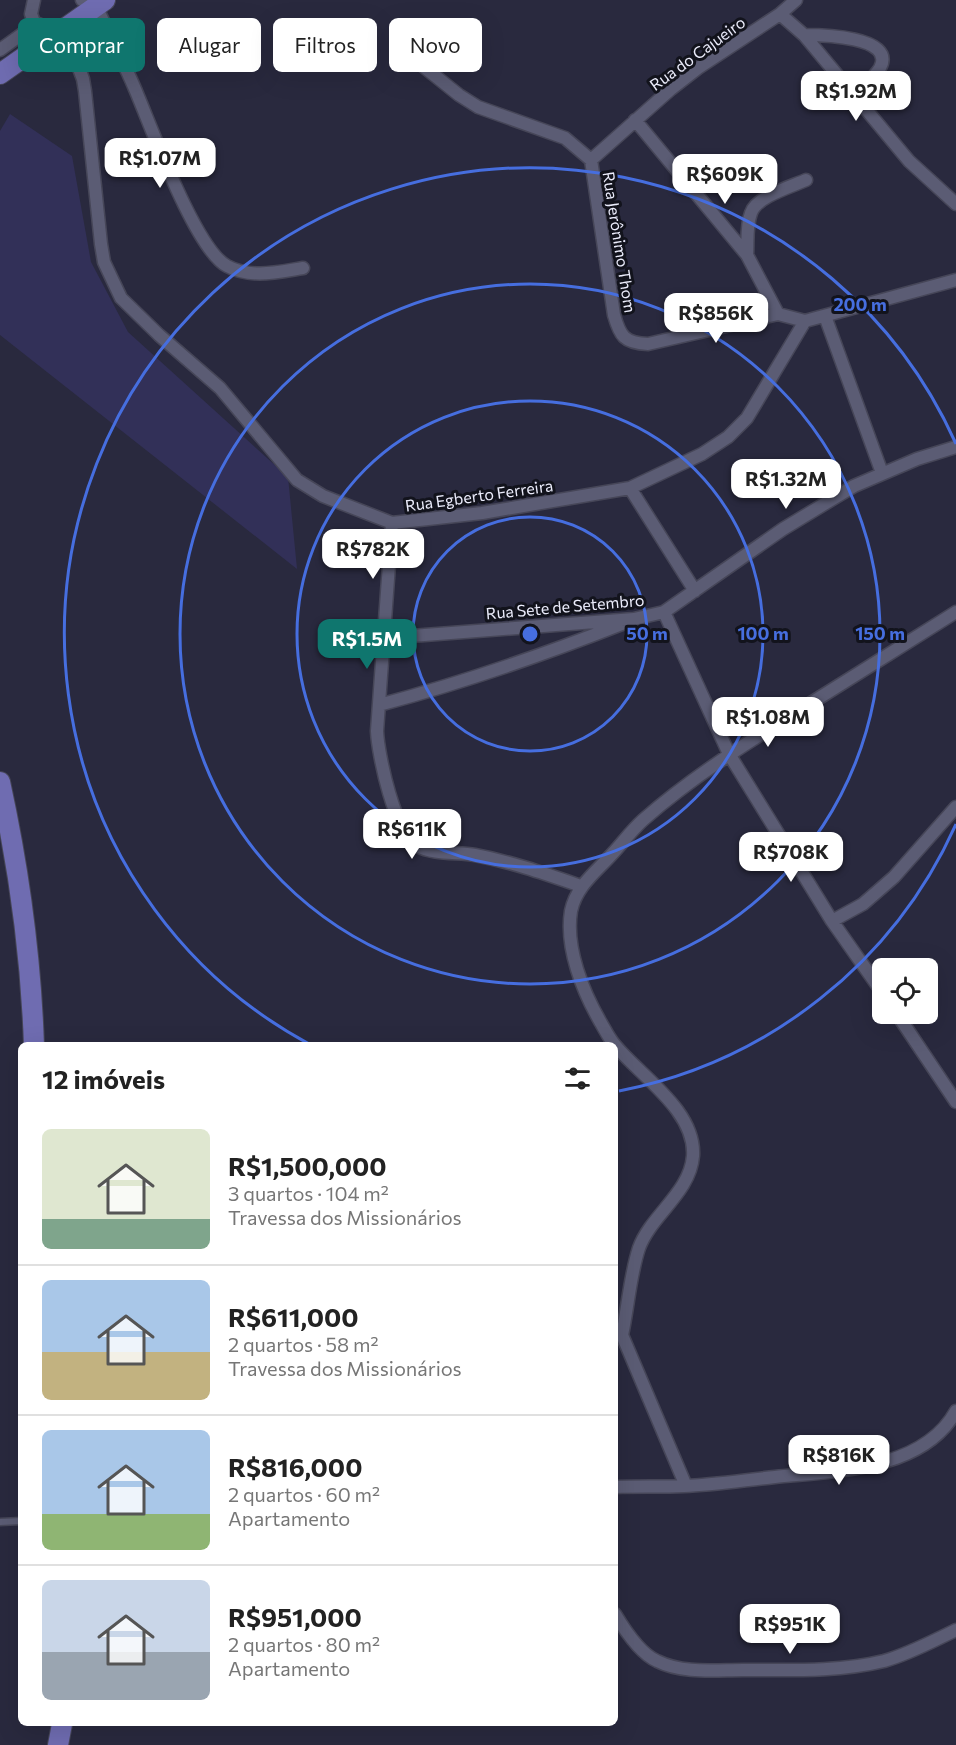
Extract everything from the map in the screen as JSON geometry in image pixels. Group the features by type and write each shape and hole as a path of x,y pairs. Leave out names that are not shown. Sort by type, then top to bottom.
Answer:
{"main road":[{"path":"76,18 94,2"},
{"path":"0,74 18,61"},
{"path":"0,782 21,890 32,980 34,1042"},
{"path":"58,1745 62,1726"}],"street":[{"path":"31,18 33,0"},
{"name":"Rua do Cajueiro","path":"591,160 634,120 698,68 780,14 796,0"},
{"path":"94,2 134,86 173,182 216,259 238,271 255,274 303,268"},
{"path":"780,14 804,35 909,161 956,204"},
{"path":"804,35 843,37 874,46 879,50 882,61 879,68 854,96"},
{"path":"0,50 18,37"},
{"name":"Rua Egberto Ferreira","path":"79,72 85,91 104,262 121,298 159,335 220,388 297,480 323,496 392,523 482,513 630,488 702,454 728,437 747,418 805,321"},
{"path":"430,72 478,107 566,138 591,160"},
{"path":"634,120 747,255 778,314 805,321 956,280"},
{"name":"Rua Jerônimo Thom","path":"591,160 614,315 619,333 630,341 648,345 778,314"},
{"path":"747,255 749,220 754,205 806,180"},
{"path":"825,316 882,473"},
{"name":"Rua Sete de Setembro","path":"385,638 634,619 664,612 783,530 854,486 917,459 956,447"},
{"path":"630,488 695,591"},
{"path":"392,523 379,705 378,752 392,800 406,834 416,846 429,850 474,855 525,867 581,886"},
{"path":"664,612 729,754 832,921 872,978"},
{"path":"612,1042 599,1021 583,987 574,957 570,929 571,910 581,886 642,821 729,754 956,612"},
{"path":"379,705 561,647 634,619"},
{"path":"832,921 863,903 894,877 956,807"},
{"path":"904,1024 956,1102"},
{"path":"618,1048 667,1098 692,1138 693,1157 683,1185 648,1230 639,1248 619,1335 686,1486"},
{"path":"618,1486 686,1486 853,1470 882,1463 913,1450 938,1434 956,1410"},
{"path":"618,1619 625,1631 655,1660 676,1668 698,1670 838,1668 885,1660 922,1647 956,1630"}],"lane":[{"path":"0,1522 18,1521"}],"shaded area":[{"path":"10,114 72,156 91,262 128,332 288,477 297,569 0,335 0,131"}]}
